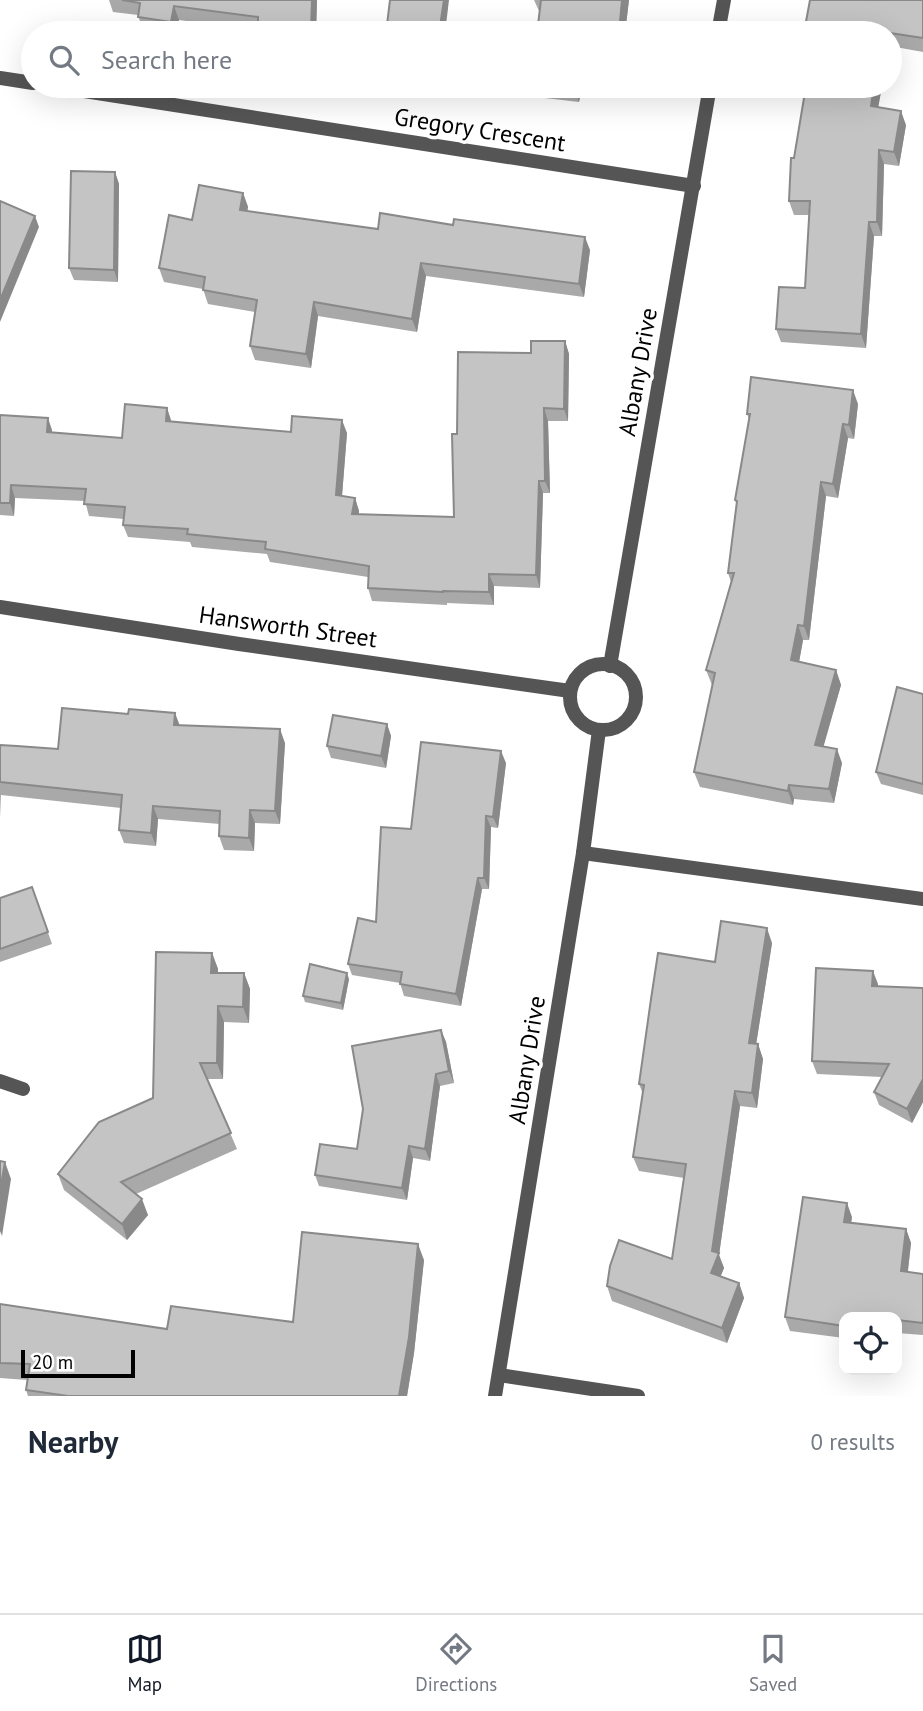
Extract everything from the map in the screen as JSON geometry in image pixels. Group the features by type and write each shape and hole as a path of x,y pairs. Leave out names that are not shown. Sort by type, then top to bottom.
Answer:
{"street":[{"path":"720,21 724,0"},
{"path":"0,78 21,81"},
{"name":"Gregory Crescent","path":"129,98 694,186"},
{"name":"Albany Drive","path":"610,666 708,98"},
{"name":"Hansworth Street","path":"0,607 570,691"},
{"path":"600,664 610,666 620,669 634,687 634,709 620,725 610,729 588,727 573,712 570,691 574,681 589,667 600,664"},
{"name":"Albany Drive","path":"495,1396 583,853 599,730"},
{"path":"583,853 923,899"},
{"path":"0,1081 23,1089"},
{"path":"499,1375 638,1396"}],"building":[{"path":"122,0 312,0 311,21 258,21 258,17 174,6 171,21 164,21 138,17 140,3"},
{"path":"390,0 444,0 441,21 387,21"},
{"path":"541,0 622,0 620,21 538,21"},
{"path":"810,0 923,0 923,38 902,35 902,21 806,21"},
{"path":"804,98 872,98 871,106 901,111 894,152 879,150 877,222 869,222 861,334 776,329 779,287 805,288 810,201 789,201 791,158 794,158"},
{"path":"71,171 115,172 114,270 69,268"},
{"path":"199,185 243,193 240,210 378,229 380,213 453,225 454,219 585,237 579,284 421,263 412,319 314,302 306,354 250,346 257,300 203,290 205,277 159,268 169,215 192,220"},
{"path":"0,201 35,216 0,300"},
{"path":"531,341 565,341 564,409 544,408 545,481 539,481 536,575 489,574 489,592 368,588 369,566 265,549 266,542 187,534 188,529 123,525 125,507 84,504 86,489 11,485 10,503 0,503 0,415 48,418 47,432 122,438 125,404 167,408 166,421 291,432 292,416 342,420 336,495 355,498 352,514 454,517 452,434 457,434 458,352 531,353"},
{"path":"751,377 853,390 849,425 843,424 833,484 821,482 804,626 798,625 791,660 836,670 815,745 837,749 829,789 789,785 788,791 694,772 715,673 706,670 734,573 728,573 735,500 750,414 747,414"},
{"path":"897,687 923,694 923,784 876,772"},
{"path":"62,708 128,714 129,709 175,713 174,725 280,729 275,811 250,810 249,838 219,836 220,811 153,806 151,833 119,830 122,795 0,782 0,745 58,749"},
{"path":"333,715 387,724 381,756 327,746"},
{"path":"421,742 501,751 493,817 486,816 484,878 478,878 456,994 400,984 402,972 348,964 358,918 376,922 381,827 411,829"},
{"path":"32,887 48,932 0,949 0,898"},
{"path":"721,921 767,928 749,1043 758,1044 752,1093 735,1091 712,1251 719,1253 711,1273 739,1283 722,1328 607,1286 610,1266 619,1240 672,1259 686,1164 633,1157 644,1085 639,1084 651,999 658,953 715,962"},
{"path":"156,952 212,953 211,973 244,973 243,1007 218,1006 217,1063 200,1063 231,1133 121,1182 142,1199 122,1224 58,1174 99,1122 153,1098"},
{"path":"310,964 347,973 341,1003 303,996"},
{"path":"816,968 873,971 872,986 923,988 923,1079 907,1109 874,1092 889,1064 812,1061"},
{"path":"441,1030 449,1071 436,1074 425,1149 409,1146 402,1188 315,1175 320,1144 357,1149 363,1109 352,1046"},
{"path":"0,1161 5,1162 0,1191"},
{"path":"803,1197 847,1203 844,1222 906,1229 901,1271 923,1274 923,1323 902,1321 902,1312 839,1312 839,1325 785,1317"},
{"path":"302,1232 418,1244 409,1337 399,1396 68,1396 26,1390 30,1364 0,1363 0,1304 167,1329 171,1306 293,1322"}]}
